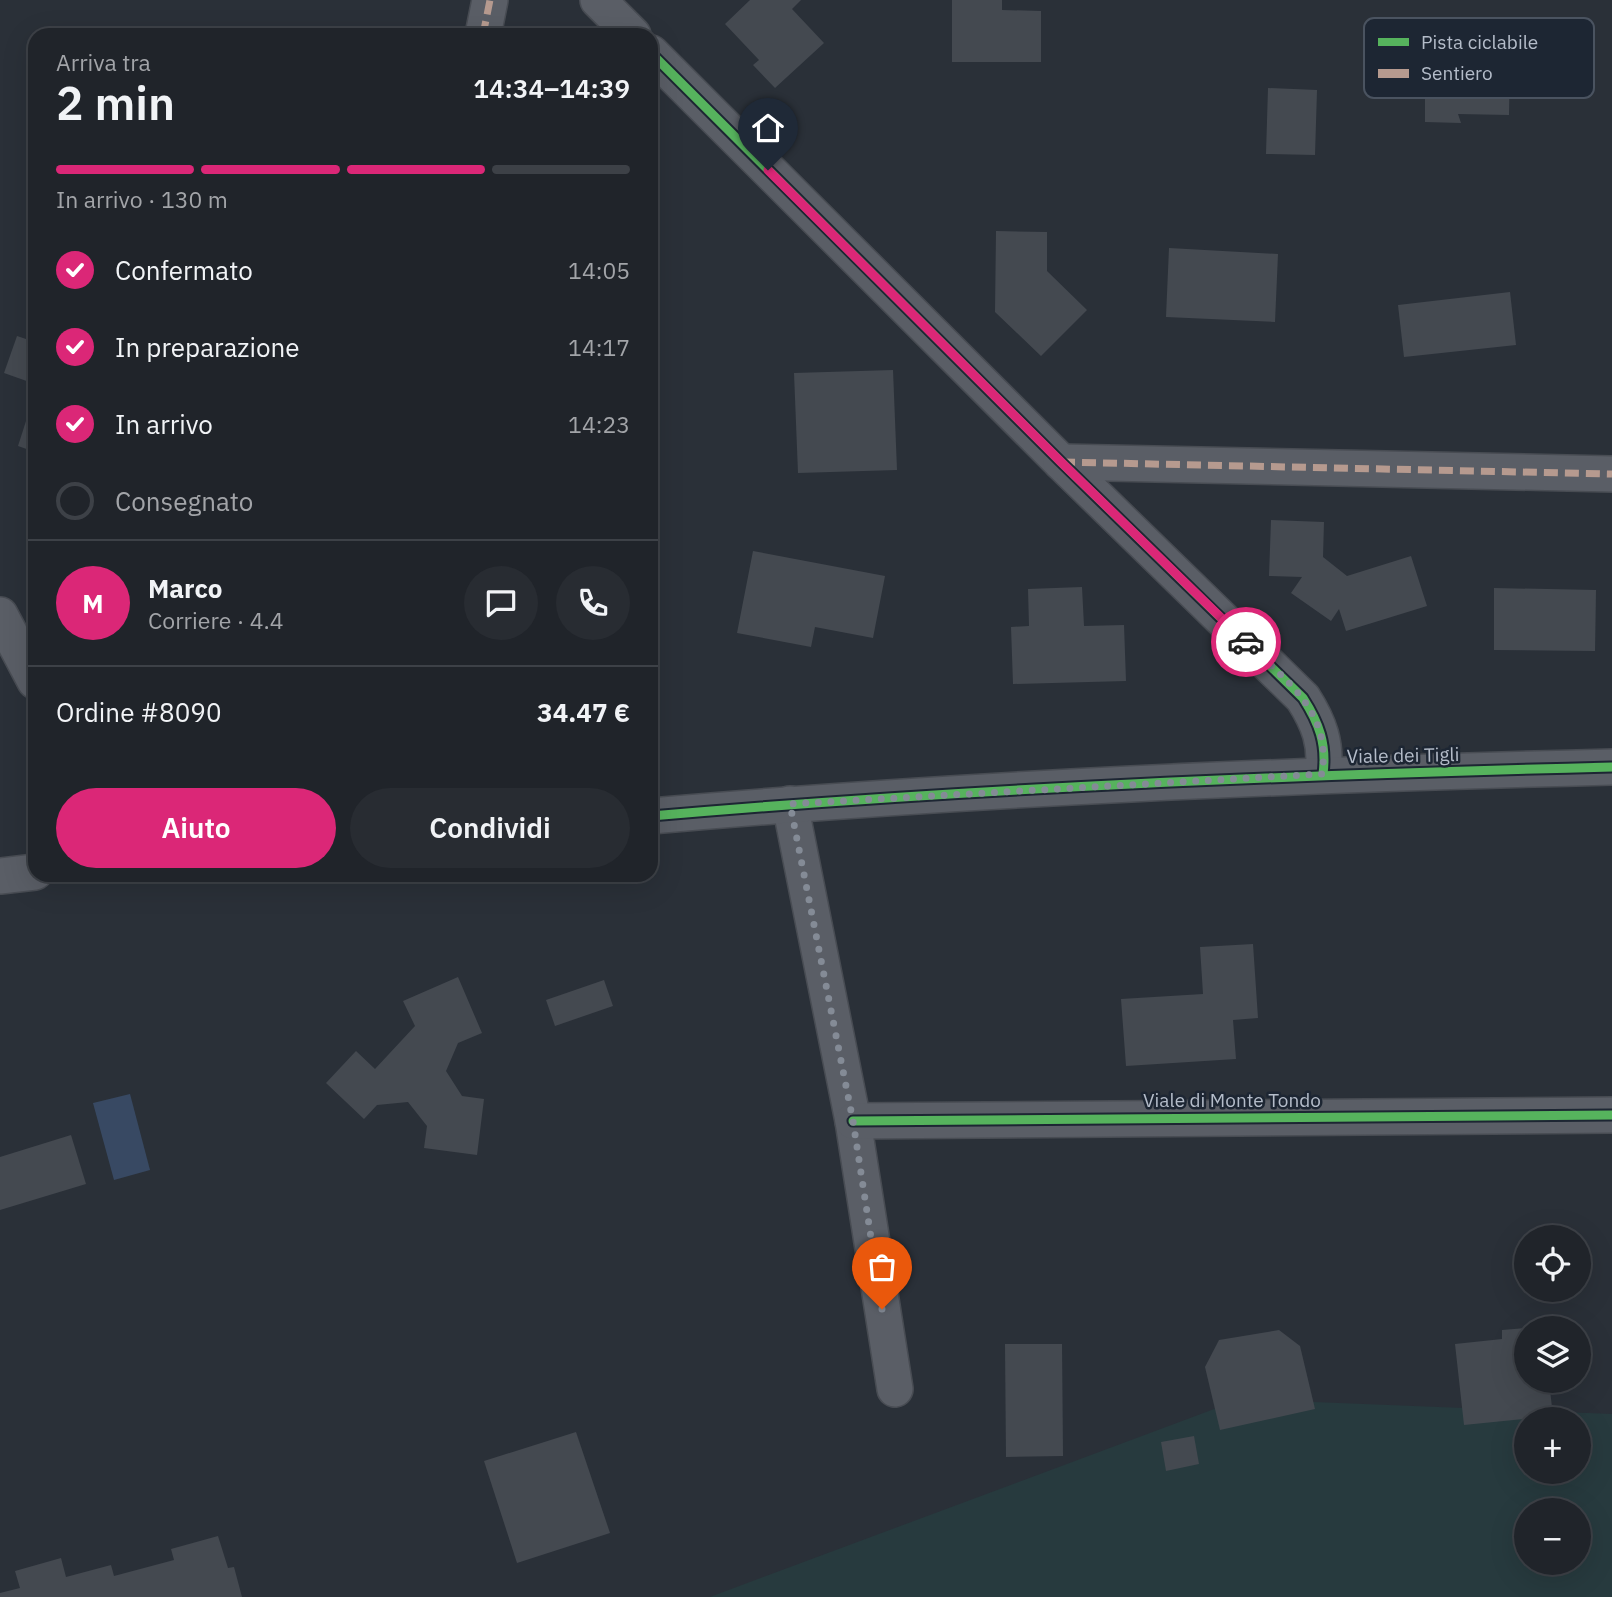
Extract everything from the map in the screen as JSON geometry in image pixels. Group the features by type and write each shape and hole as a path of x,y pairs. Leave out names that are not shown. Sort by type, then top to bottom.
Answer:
{"street":[{"path":"484,28 490,0"},
{"path":"598,0 626,28"},
{"path":"658,60 1061,462 1303,698 1318,721 1322,733 1325,761 1322,774"},
{"path":"1061,462 1612,474"},
{"path":"0,615 28,668"},
{"name":"Viale dei Tigli","path":"658,815 790,804 1322,774 1612,767"},
{"path":"790,804 853,1121 895,1389"},
{"path":"0,876 28,873"},
{"name":"Viale di Monte Tondo","path":"853,1121 1612,1115"}],"green space":[{"path":"1241,1399 1514,1410 1514,1484 1591,1484 1591,1413 1612,1414 1612,1597 710,1597"}],"water":[{"path":"130,1094 150,1170 114,1180 93,1103"}],"building":[{"path":"750,0 801,0 792,9 824,43 775,88 753,65 759,60 725,24"},
{"path":"952,0 1002,0 1002,10 1041,11 1041,62 952,62"},
{"path":"1268,88 1317,90 1315,155 1266,154"},
{"path":"1425,98 1509,98 1509,115 1458,114 1461,123 1425,122"},
{"path":"996,231 1047,232 1047,271 1087,310 1041,356 995,312"},
{"path":"1169,248 1278,254 1275,322 1166,317"},
{"path":"1510,292 1516,345 1404,357 1398,305"},
{"path":"17,336 28,340 28,382 4,373"},
{"path":"893,370 897,470 798,473 794,373"},
{"path":"28,415 28,450 18,446"},
{"path":"1271,520 1324,522 1323,557 1347,576 1411,556 1427,606 1346,631 1339,609 1331,621 1291,593 1302,577 1269,576"},
{"path":"753,551 885,576 873,638 815,627 811,647 737,633"},
{"path":"1082,587 1084,626 1124,625 1126,681 1013,684 1011,627 1029,626 1028,589"},
{"path":"1494,588 1596,590 1595,651 1494,650"},
{"path":"1253,944 1258,1018 1233,1020 1236,1059 1126,1066 1121,999 1203,994 1200,947"},
{"path":"458,977 482,1033 458,1043 446,1071 462,1096 484,1099 477,1155 424,1148 427,1126 408,1102 377,1105 364,1119 326,1083 356,1051 375,1069 415,1026 403,1001"},
{"path":"604,980 613,1006 555,1026 546,1000"},
{"path":"71,1135 86,1184 0,1210 0,1157"},
{"path":"1514,1329 1514,1393 1550,1393 1552,1407 1514,1407 1514,1420 1464,1425 1455,1344 1502,1339 1502,1330"},
{"path":"1279,1330 1300,1346 1315,1409 1220,1430 1205,1367 1219,1340"},
{"path":"1005,1344 1062,1344 1063,1456 1006,1457"},
{"path":"576,1432 610,1533 517,1563 484,1461"},
{"path":"1194,1436 1199,1464 1166,1471 1161,1442"},
{"path":"218,1536 228,1568 234,1567 242,1597 0,1597 0,1593 20,1588 15,1571 61,1558 66,1577 111,1565 114,1576 174,1560 171,1549"}],"marked path":[{"path":"484,28 490,0"},
{"path":"1061,462 1612,474"}],"cycle path":[{"path":"658,60 1061,462 1303,698 1320,734 1324,753 1323,774"},
{"path":"658,815 1011,790 1372,774 1612,767"},
{"path":"853,1121 1612,1115"}],"way so far":[{"path":"882,1309 853,1121 790,804 1322,774 1324,747 1318,721 1294,688 1246,642"}],"route":[{"path":"768,170 1246,642"}]}
